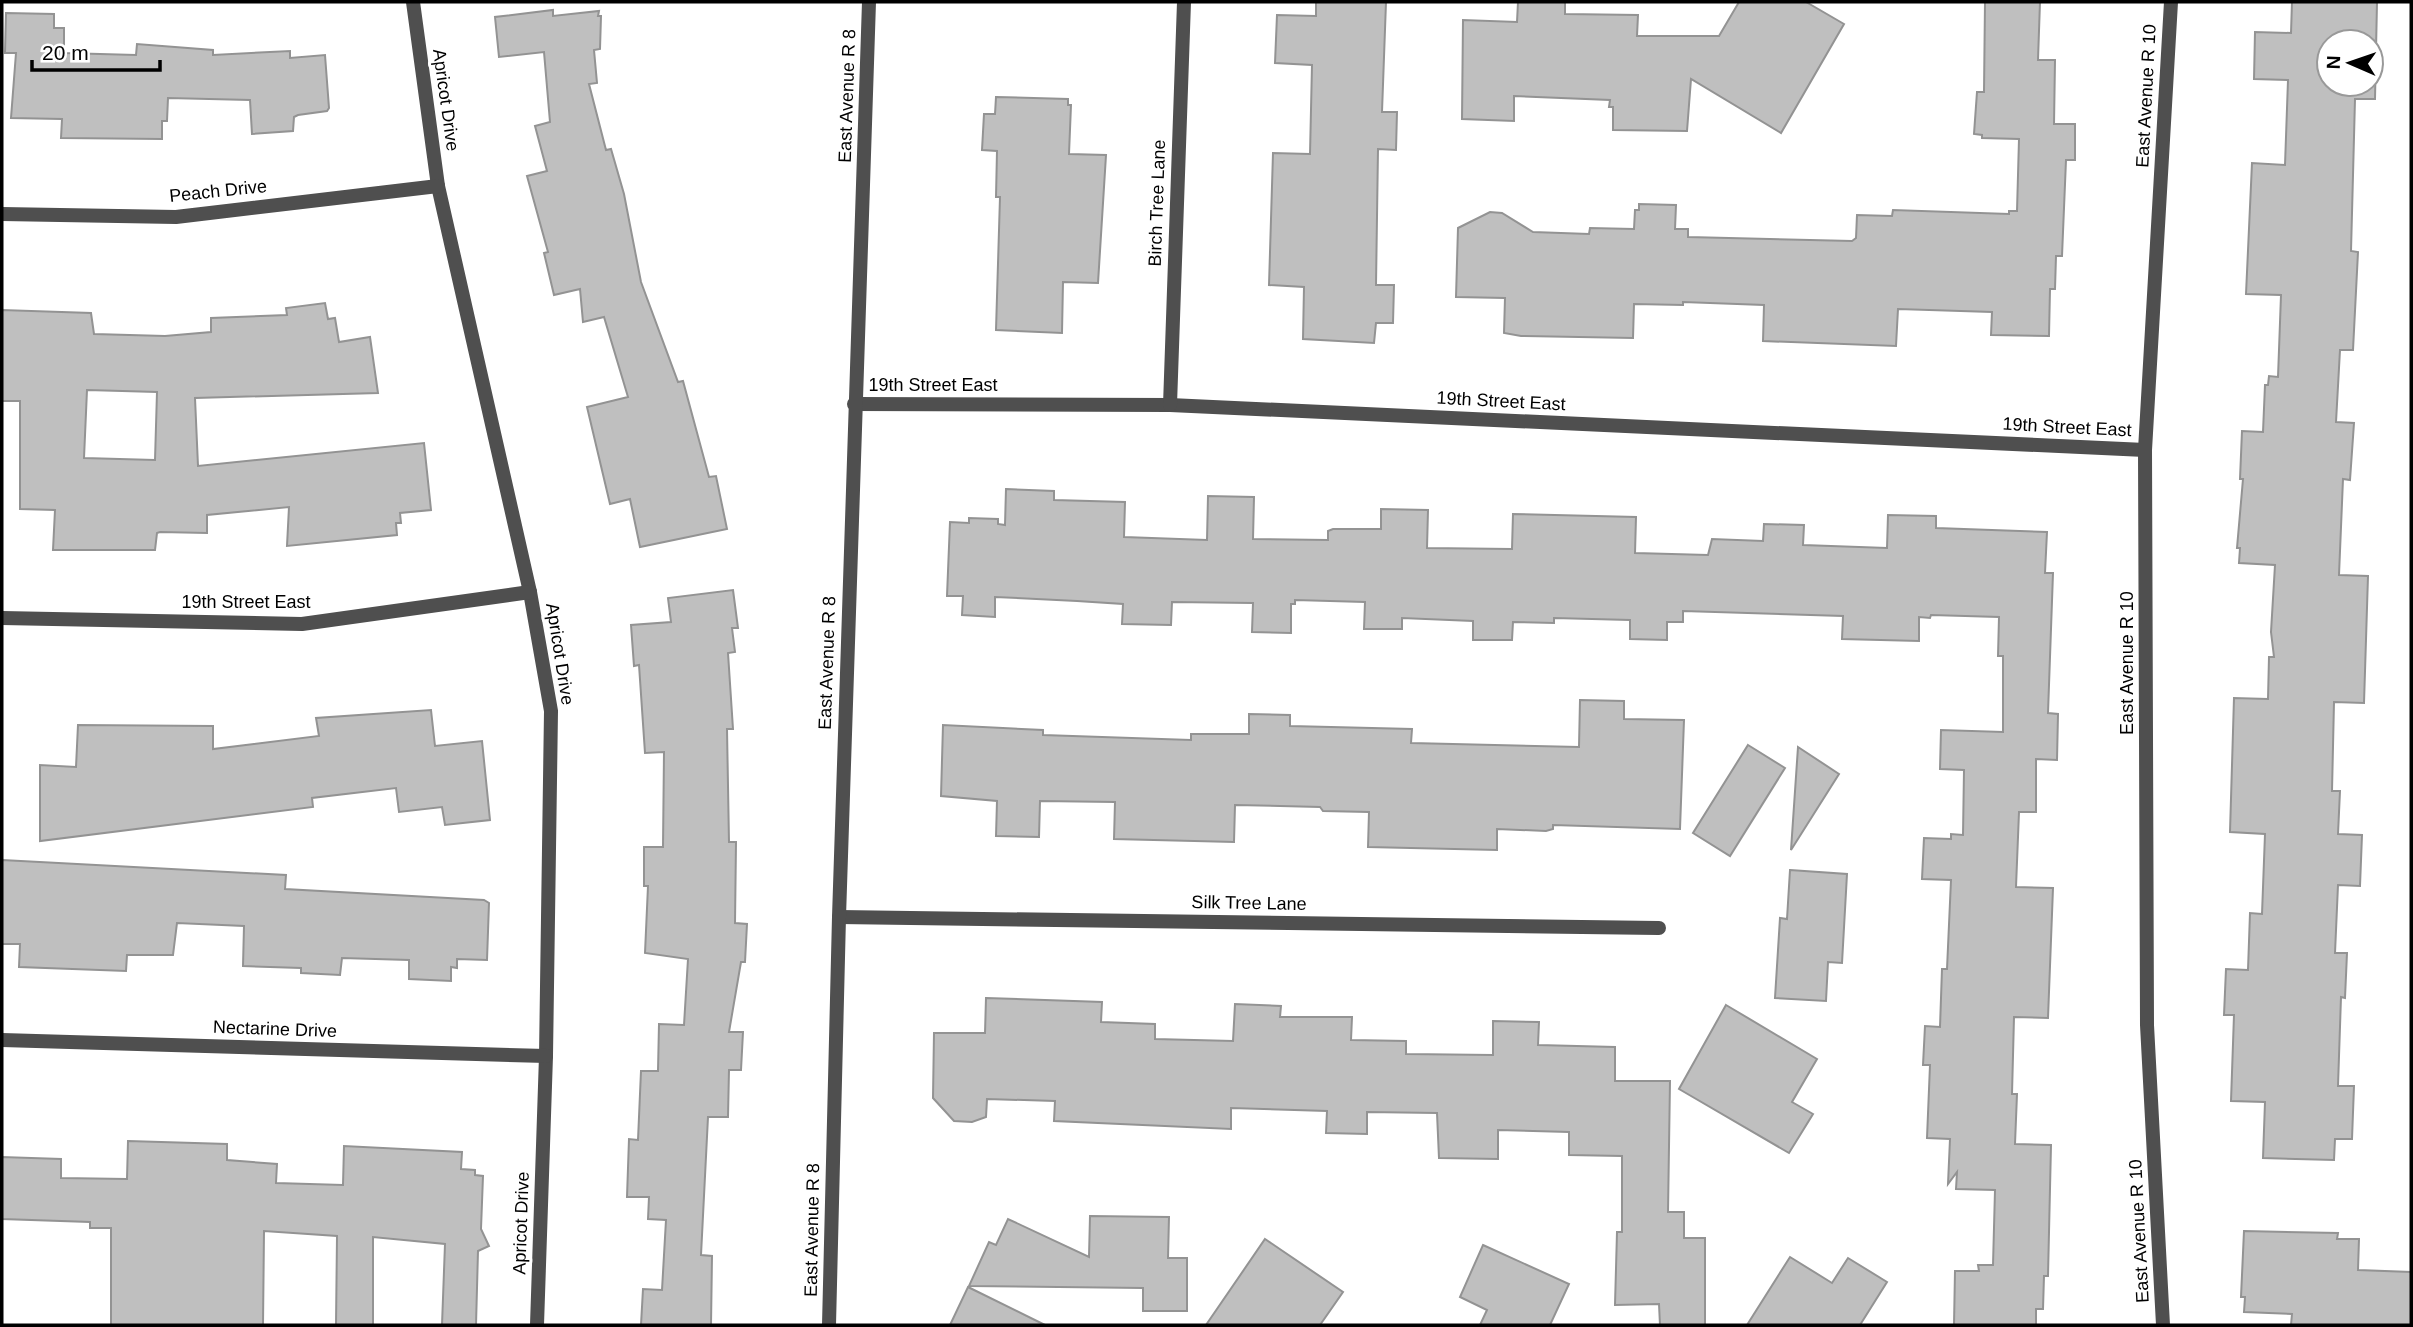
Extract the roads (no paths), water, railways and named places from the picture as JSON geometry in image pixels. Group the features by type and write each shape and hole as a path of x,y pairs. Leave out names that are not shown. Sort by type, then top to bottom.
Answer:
{"street":[{"name":"Apricot Drive","path":"413,2 438,186 530,592 551,711 546,1056 537,1325"},
{"name":"East Avenue R 8","path":"829,1325 839,917 869,2"},
{"name":"Birch Tree Lane","path":"1170,405 1184,2"},
{"name":"East Avenue R 10","path":"2163,1325 2147,1025 2145,450 2171,2"},
{"name":"Peach Drive","path":"2,214 176,217 438,186"},
{"name":"19th Street East","path":"855,404 1170,405 2145,450"},
{"name":"19th Street East","path":"2,618 302,624 530,592"},
{"name":"Silk Tree Lane","path":"839,917 1658,928"},
{"name":"Nectarine Drive","path":"2,1040 546,1056"}]}
